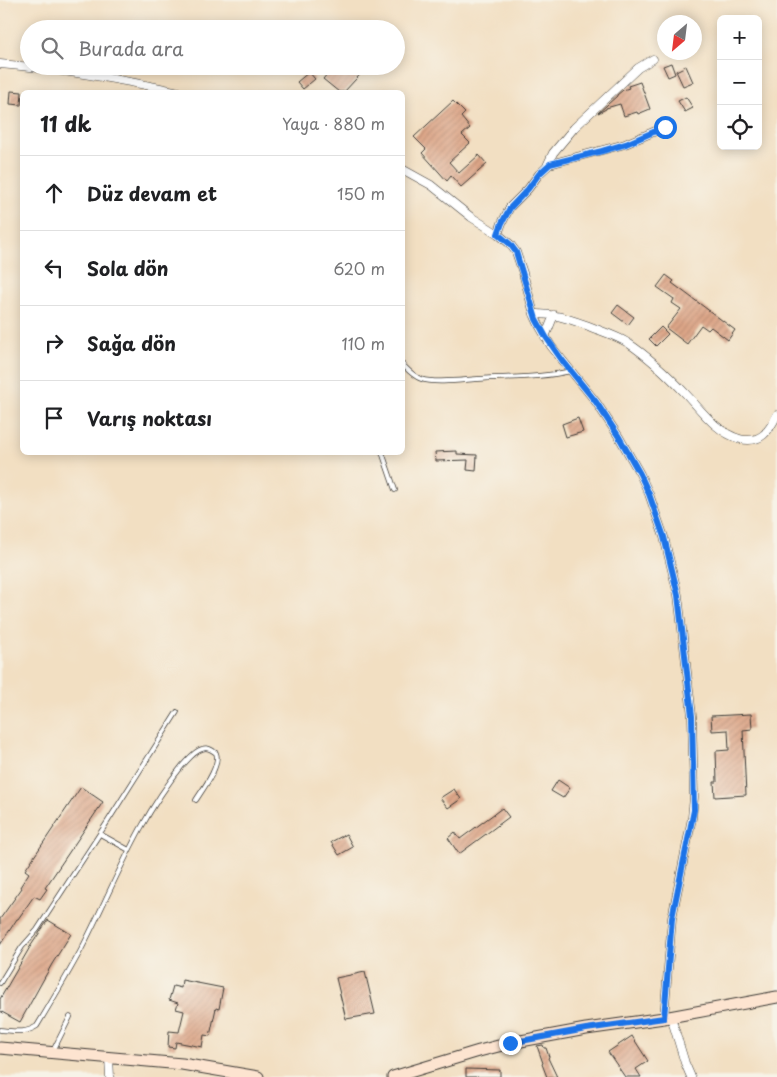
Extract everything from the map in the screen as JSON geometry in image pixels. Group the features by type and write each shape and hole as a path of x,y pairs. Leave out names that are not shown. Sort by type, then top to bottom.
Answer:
{"street":[{"path":"498,234 510,208 547,166 553,153 574,128 638,68 653,59"},
{"path":"0,64 20,66"},
{"path":"90,75 169,90"},
{"path":"547,166 626,144 665,127"},
{"path":"405,171 431,185 471,217 498,234 516,252 534,314 540,327 551,346 596,402 619,437 640,474 664,537 678,595 692,716 694,810 672,918 667,1017 691,1077"},
{"path":"534,314 565,317 617,337 632,346 670,378 717,427 733,437 750,440 763,436 768,431 777,414"},
{"path":"546,337 554,315"},
{"path":"393,1077 510,1043 777,997"},
{"path":"0,1048 182,1064 258,1077"},
{"path":"109,1057 110,1077"}],"lane":[{"path":"405,366 422,379 451,381 554,375 571,371"},
{"path":"383,455 395,490"},
{"path":"0,983 22,947 37,930 178,712"},
{"path":"0,1030 26,1032 37,1026 81,950 129,850 158,800 173,778 194,754 200,749 206,748 216,753 218,759 196,800"},
{"path":"100,834 129,850"},
{"path":"52,1054 70,1017"}],"building":[{"path":"671,63 675,74 668,77 663,66"},
{"path":"686,66 693,82 683,86 676,71"},
{"path":"305,75 312,75 315,79 303,89 297,82"},
{"path":"326,75 360,75 346,90 337,90 323,79"},
{"path":"640,82 650,109 638,114 637,112 624,116 620,104 606,108 598,113 623,90 629,88 628,86"},
{"path":"11,91 20,92 20,105 10,104"},
{"path":"686,97 693,108 685,112 678,101"},
{"path":"453,101 465,113 461,117 470,128 462,135 470,143 449,162 459,173 479,155 487,164 461,187 451,176 447,181 422,153 426,149 414,137"},
{"path":"666,275 674,281 672,283 735,330 728,340 711,327 708,330 701,325 687,344 666,328 681,309 672,303 674,299 657,287"},
{"path":"618,305 634,317 628,325 612,313"},
{"path":"661,327 668,334 656,346 649,339"},
{"path":"578,418 583,432 566,437 562,424"},
{"path":"457,451 457,454 477,455 476,471 467,470 468,460 436,461 435,452"},
{"path":"751,714 752,729 743,730 746,795 715,797 714,782 717,782 716,751 729,750 728,730 712,731 711,716"},
{"path":"558,780 570,788 563,798 551,791"},
{"path":"81,787 103,802 45,888 47,889 40,899 34,896 0,945 0,919 22,888 20,887 29,873 25,870"},
{"path":"454,789 461,799 448,808 440,798"},
{"path":"502,808 509,817 459,854 448,838 455,832 460,839"},
{"path":"346,834 353,847 339,855 331,842"},
{"path":"48,920 71,934 20,1022 0,1011 0,999"},
{"path":"365,972 375,1014 346,1019 336,978"},
{"path":"182,980 223,988 219,1009 216,1008 210,1036 204,1035 202,1047 176,1042 175,1048 168,1047 169,1031 179,1032 184,1011 176,1009 178,1003 169,1000 173,986 181,988"},
{"path":"632,1036 648,1061 636,1069 641,1077 625,1077 608,1052"},
{"path":"543,1045 546,1048 548,1058 557,1077 547,1077 537,1046"},
{"path":"466,1069 500,1070 500,1077 466,1077"}],"route":[{"path":"510,1043 586,1029 664,1018 672,918 694,810 692,716 678,595 673,568 654,506 640,474 596,402 551,346 536,319 516,252 498,234 510,208 550,164 626,144 665,127"}]}
